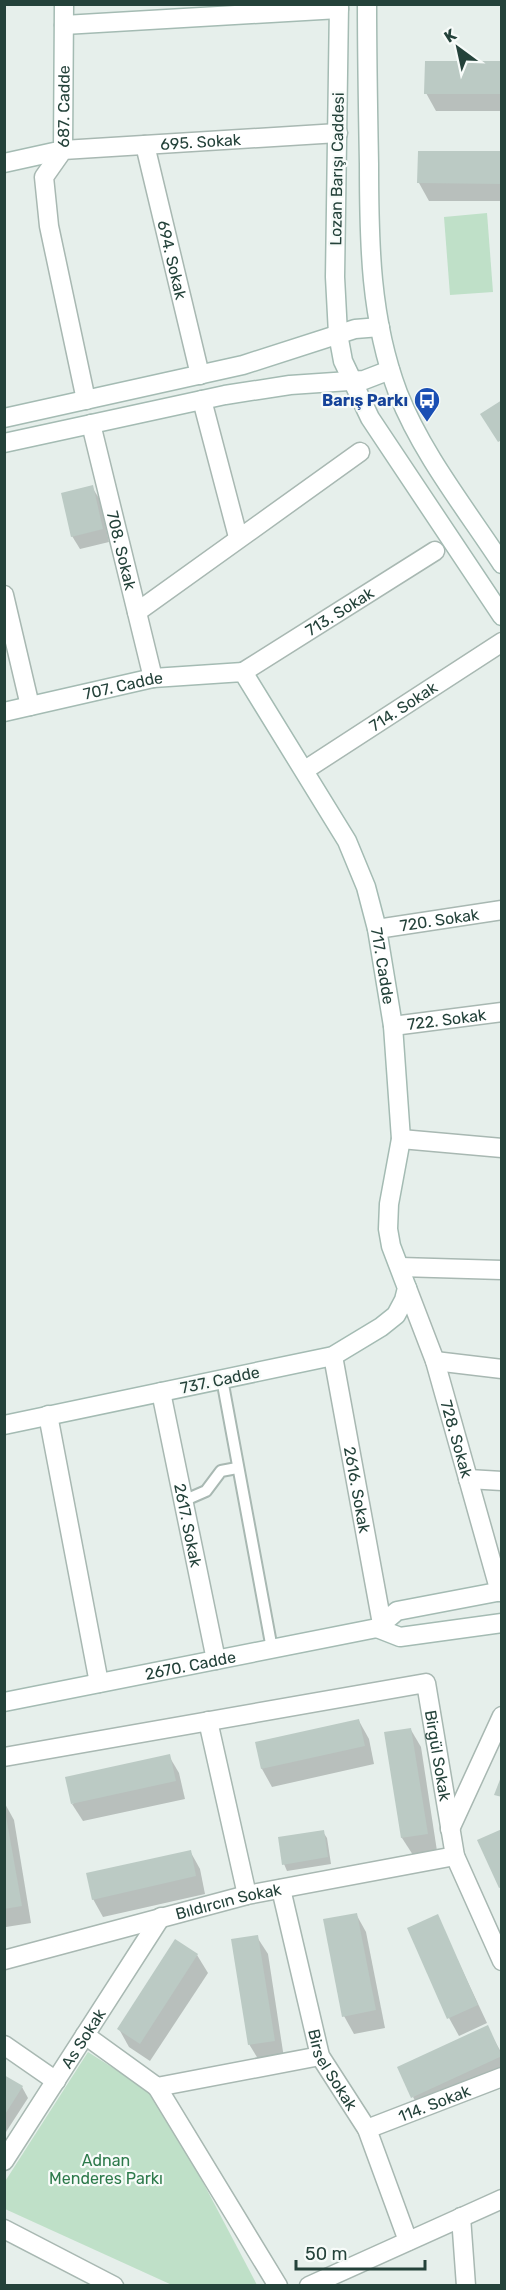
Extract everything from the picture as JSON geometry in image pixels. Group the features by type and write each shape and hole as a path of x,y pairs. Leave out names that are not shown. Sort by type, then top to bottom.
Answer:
{"street":[{"name":"687. Cadde","path":"4,163 63,150 64,4"},
{"name":"Lozan Barışı Caddesi","path":"367,4 369,250 380,327 390,370 399,396 426,449 501,564"},
{"path":"64,25 201,11 339,7"},
{"name":"Lozan Barışı Caddesi","path":"339,7 335,277 338,334 343,361 370,418 501,616"},
{"name":"695. Sokak","path":"63,150 338,133"},
{"name":"694. Sokak","path":"146,145 200,375"},
{"path":"63,150 44,177 49,226 86,400"},
{"path":"4,418 200,375 287,353 338,334 362,328 380,327"},
{"path":"4,443 202,400 290,385 371,378 390,370"},
{"path":"202,400 237,537"},
{"name":"708. Sokak","path":"91,424 153,678"},
{"path":"137,612 237,537 360,452"},
{"name":"713. Sokak","path":"243,672 435,552"},
{"path":"4,595 30,706"},
{"name":"714. Sokak","path":"305,770 501,642"},
{"name":"707. Cadde","path":"4,712 153,678 243,672"},
{"name":"717. Cadde","path":"243,672 305,770 358,862 377,928 393,1026 401,1140 389,1204 388,1230 391,1246 407,1288"},
{"name":"720. Sokak","path":"377,928 501,910"},
{"name":"722. Sokak","path":"393,1026 501,1012"},
{"path":"401,1140 501,1148"},
{"path":"400,1267 501,1270"},
{"name":"737. Cadde","path":"4,1425 333,1356 396,1315 407,1288"},
{"name":"728. Sokak","path":"407,1288 435,1361 501,1591"},
{"name":"2616. Sokak","path":"333,1356 380,1626"},
{"path":"435,1361 501,1369"},
{"name":"2617. Sokak","path":"161,1392 216,1660"},
{"path":"48,1415 99,1683"},
{"path":"468,1479 501,1481"},
{"name":"2670. Cadde","path":"4,1702 380,1626 397,1611 501,1591"},
{"name":"2670. Cadde","path":"380,1626 400,1637 501,1623"},
{"name":"Birgül Sokak","path":"208,1721 426,1683 455,1856 497,1937 501,1961"},
{"name":"Birgül Sokak","path":"450,1829 501,1716"},
{"path":"4,1757 208,1721 247,1895"},
{"name":"Bıldırcın Sokak","path":"4,1960 247,1895 455,1856"},
{"name":"Birsel Sokak","path":"281,1889 320,2056 367,2128 408,2241"},
{"name":"As Sokak","path":"4,2161 161,1917"},
{"path":"85,2035 158,2086 278,2286"},
{"path":"4,2045 56,2081"},
{"path":"158,2086 320,2056"},
{"name":"114. Sokak","path":"367,2128 501,2077"},
{"path":"309,2286 501,2199"},
{"path":"461,2217 466,2286"},
{"path":"4,2229 114,2286"}],"lane":[{"path":"222,1379 272,1649"},
{"path":"183,1501 206,1491 221,1471 237,1468"}],"green space":[{"path":"487,213 493,292 450,295 444,217"},
{"name":"Adnan Menderes Parkı","path":"88,2052 146,2089 166,2112 257,2285 172,2285 5,2209 4,2183"}],"building":[{"path":"425,61 502,61 502,94 424,94"},
{"path":"418,151 502,151 502,184 417,183"},
{"path":"502,400 502,440 498,442 480,414"},
{"path":"93,485 103,529 71,537 61,493"},
{"path":"359,1719 365,1746 261,1769 255,1742"},
{"path":"411,1728 428,1834 401,1838 384,1732"},
{"path":"170,1754 176,1781 71,1804 65,1777"},
{"path":"502,1777 502,1797 494,1795"},
{"path":"4,1805 22,1906 4,1909"},
{"path":"502,1829 502,1887 499,1888 477,1840"},
{"path":"324,1830 328,1857 282,1865 278,1837"},
{"path":"191,1850 196,1876 92,1900 86,1873"},
{"path":"357,1913 376,2010 342,2017 323,1919"},
{"path":"438,1914 478,2005 447,2019 407,1928"},
{"path":"258,1935 275,2041 248,2045 231,1939"},
{"path":"175,1939 198,1954 140,2044 117,2029"},
{"path":"488,2025 502,2056 411,2098 397,2067"},
{"path":"4,2075 23,2086 4,2116"}],"place":[{"name":"Barış Parkı","path":"427,423"}]}
